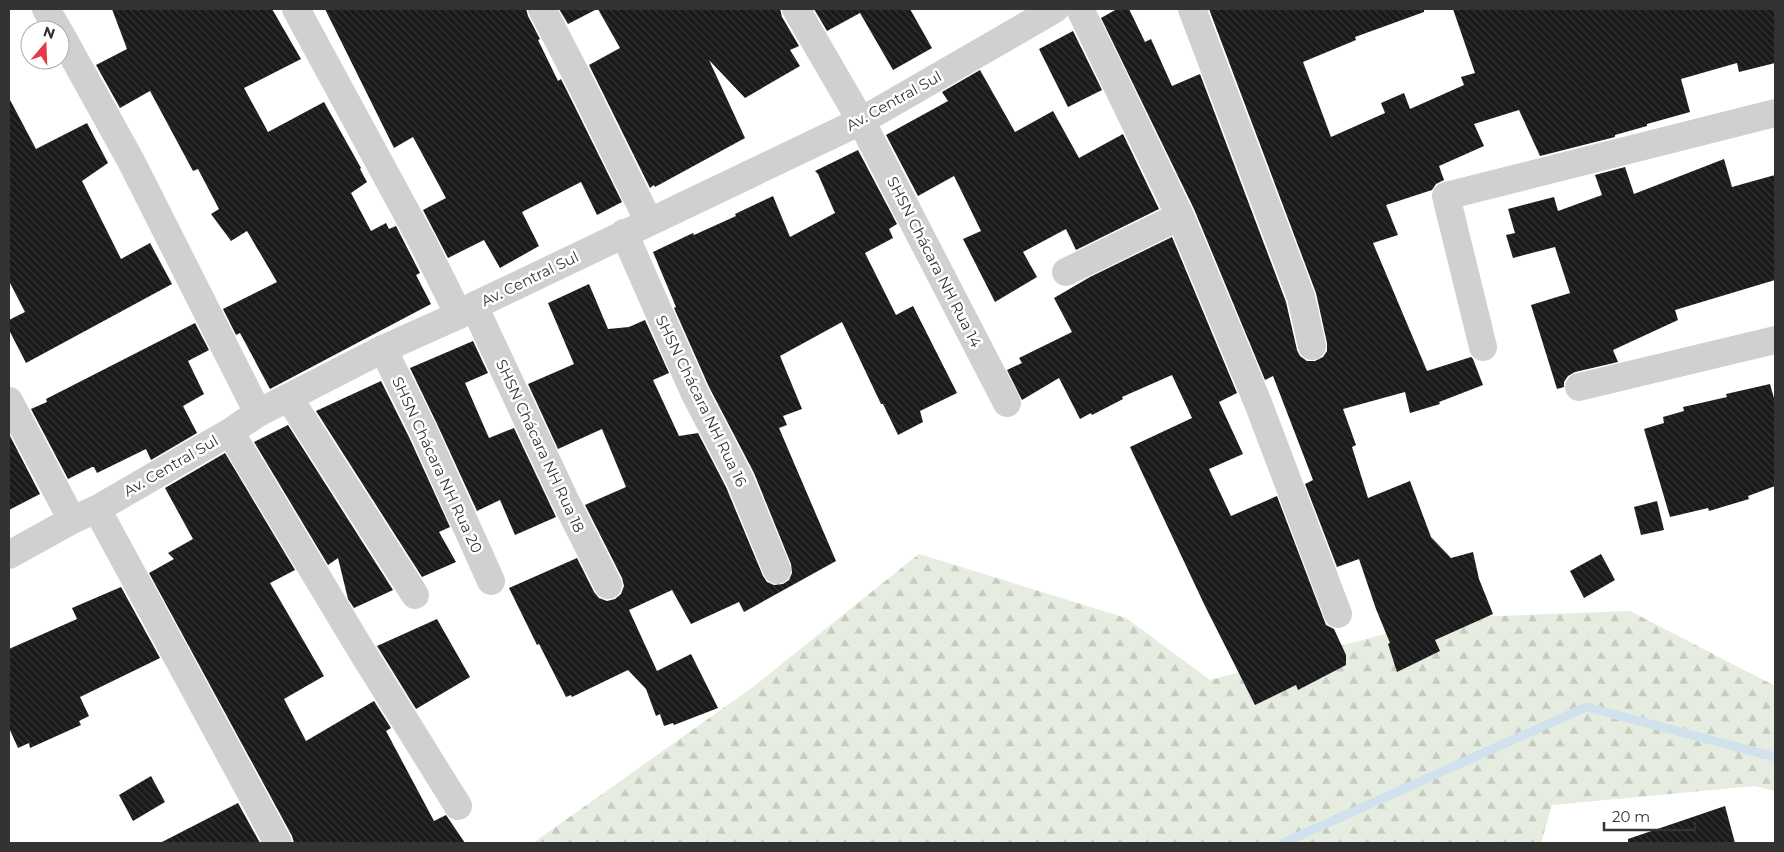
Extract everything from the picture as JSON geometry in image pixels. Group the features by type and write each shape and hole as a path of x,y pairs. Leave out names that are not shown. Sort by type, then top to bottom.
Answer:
{"street":[{"path":"46,9 52,20"},
{"name":"SHSN Chácara NH Rua 18","path":"296,9 424,245 467,310 608,586"},
{"path":"542,9 649,222"},
{"name":"SHSN Chácara NH Rua 14","path":"796,9 861,121 1006,403"},
{"path":"1080,9 1180,216 1258,402 1338,614"},
{"path":"1192,9 1301,297 1312,346"},
{"name":"Av. Central Sul","path":"9,555 72,520 97,509 258,414 382,349 861,121 1047,11"},
{"path":"70,52 131,161 258,414"},
{"path":"1483,347 1446,196 1775,113"},
{"path":"1066,272 1180,216"},
{"name":"SHSN Chácara NH Rua 16","path":"624,233 695,394 740,480 777,570"},
{"path":"1579,387 1775,340"},
{"name":"SHSN Chácara NH Rua 20","path":"382,349 423,430 491,582"},
{"path":"290,398 415,595"},
{"path":"9,401 72,520"},
{"path":"230,432 361,650 458,806"},
{"path":"97,509 278,843"}],"green space":[{"path":"919,554 1126,618 1210,680 1446,618 1630,611 1775,686 1775,791 1755,786 1552,805 1541,843 533,843 753,687"}],"building":[{"path":"112,9 272,9 301,59 244,88 268,132 324,102 367,182 351,193 371,231 386,223 389,229 396,226 420,273 416,275 431,304 270,389 240,333 236,335 223,309 277,282 247,231 231,241 211,214 219,209 198,169 193,171 150,91 120,108 96,65 127,49"},
{"path":"325,9 526,9 540,39 538,40 558,81 561,79 622,202 597,215 581,182 522,212 539,246 500,268 484,240 448,258 423,210 446,198 413,137 394,148"},
{"path":"559,9 597,9 568,24"},
{"path":"598,9 780,9 782,17 799,46 790,50 800,66 745,98 709,60 745,138 650,188 589,65 620,48"},
{"path":"814,9 910,9 932,48 893,70 860,13 827,31"},
{"path":"1117,9 1129,9 1145,42 1151,39 1172,86 1200,74 1286,302 1297,350 1300,356 1307,361 1315,361 1323,357 1327,351 1316,293 1209,9 1424,9 1424,12 1355,37 1356,40 1303,62 1331,137 1385,113 1381,103 1404,93 1410,109 1464,85 1461,77 1475,73 1453,9 1775,9 1775,63 1739,72 1737,63 1681,79 1690,112 1647,124 1647,126 1615,135 1615,137 1540,156 1519,110 1474,124 1484,146 1439,166 1444,180 1436,184 1432,190 1386,205 1398,235 1373,243 1427,371 1471,357 1483,385 1439,402 1440,404 1410,413 1405,392 1343,409 1356,445 1352,447 1368,498 1410,481 1431,537 1451,558 1473,552 1479,579 1493,614 1435,640 1440,651 1397,672 1388,644 1390,643 1359,559 1337,567 1305,484 1313,480 1273,376 1265,380 1194,209 1101,18"},
{"path":"1073,31 1102,90 1068,107 1039,49"},
{"path":"980,70 1015,132 1053,111 1079,158 1123,134 1159,209 1076,250 1066,229 1023,252 1037,277 995,302 963,239 981,231 954,176 918,196 886,135 948,101 942,92"},
{"path":"9,98 36,149 87,123 108,163 82,181 121,259 150,243 172,284 26,363 9,330 9,320 25,312 9,281"},
{"path":"858,150 897,224 889,229 893,238 865,253 896,315 913,306 957,393 920,411 923,422 898,435 842,322 780,356 802,409 783,416 787,425 779,428 836,561 744,612 739,602 691,624 672,590 629,610 657,671 691,654 718,708 674,725 673,723 664,726 660,714 656,716 646,689 628,670 572,697 571,695 566,697 539,644 537,645 509,588 577,558 599,598 607,601 615,599 621,594 624,586 622,578 585,505 626,487 602,429 558,449 528,384 574,364 548,303 589,284 608,329 629,327 645,320 669,373 653,380 679,436 698,433 726,487 763,576 767,582 774,585 783,584 789,580 792,573 791,564 754,473 709,387 674,308 676,307 653,252 693,233 694,235 736,216 735,214 773,196 790,237 835,213 815,171"},
{"path":"1724,159 1732,187 1775,175 1775,280 1675,310 1678,320 1613,350 1618,362 1575,372 1568,376 1564,382 1564,387 1557,389 1531,305 1570,293 1555,247 1513,258 1506,235 1515,233 1508,209 1554,197 1558,211 1602,195 1595,175 1625,167 1634,194"},
{"path":"1172,237 1237,393 1219,402 1243,454 1209,469 1231,516 1277,496 1326,625 1334,629 1346,655 1346,665 1298,690 1296,685 1255,705 1205,606 1130,447 1192,418 1172,375 1122,397 1123,399 1080,419 1059,378 1022,400 1007,370 1022,363 1019,358 1072,332 1054,298 1090,277"},
{"path":"195,323 209,350 188,361 204,394 183,406 197,433 151,460 146,449 97,473 94,467 92,467 68,479 31,409 47,402 46,399"},
{"path":"473,341 488,373 465,383 489,438 514,428 556,517 515,535 500,500 477,511 410,368"},
{"path":"381,381 450,527 439,532 456,562 422,577 316,411"},
{"path":"1770,384 1775,402 1775,486 1748,496 1749,499 1709,511 1708,508 1670,517 1644,429 1664,423 1663,417 1684,411 1683,407 1727,397 1726,394"},
{"path":"288,425 393,590 354,608 348,599 338,558 328,565 254,442"},
{"path":"9,434 40,494 9,510"},
{"path":"225,453 295,570 270,583 324,676 284,699 306,741 374,701 391,728 386,731 434,821 446,815 465,843 294,843 292,836 149,573 174,559 168,553 193,539 165,488"},
{"path":"1657,501 1664,530 1641,535 1634,507"},
{"path":"1601,554 1615,580 1584,598 1570,571"},
{"path":"121,587 160,658 80,697 89,716 79,721 81,725 30,748 29,743 18,748 9,728 9,649 77,619 72,608"},
{"path":"437,619 470,677 416,709 377,646"},
{"path":"151,776 165,802 133,821 119,795"},
{"path":"238,803 260,843 160,843"},
{"path":"1725,806 1735,843 1628,843 1628,839"}],"waterway":[{"path":"1283,843 1586,707 1775,757"}]}
